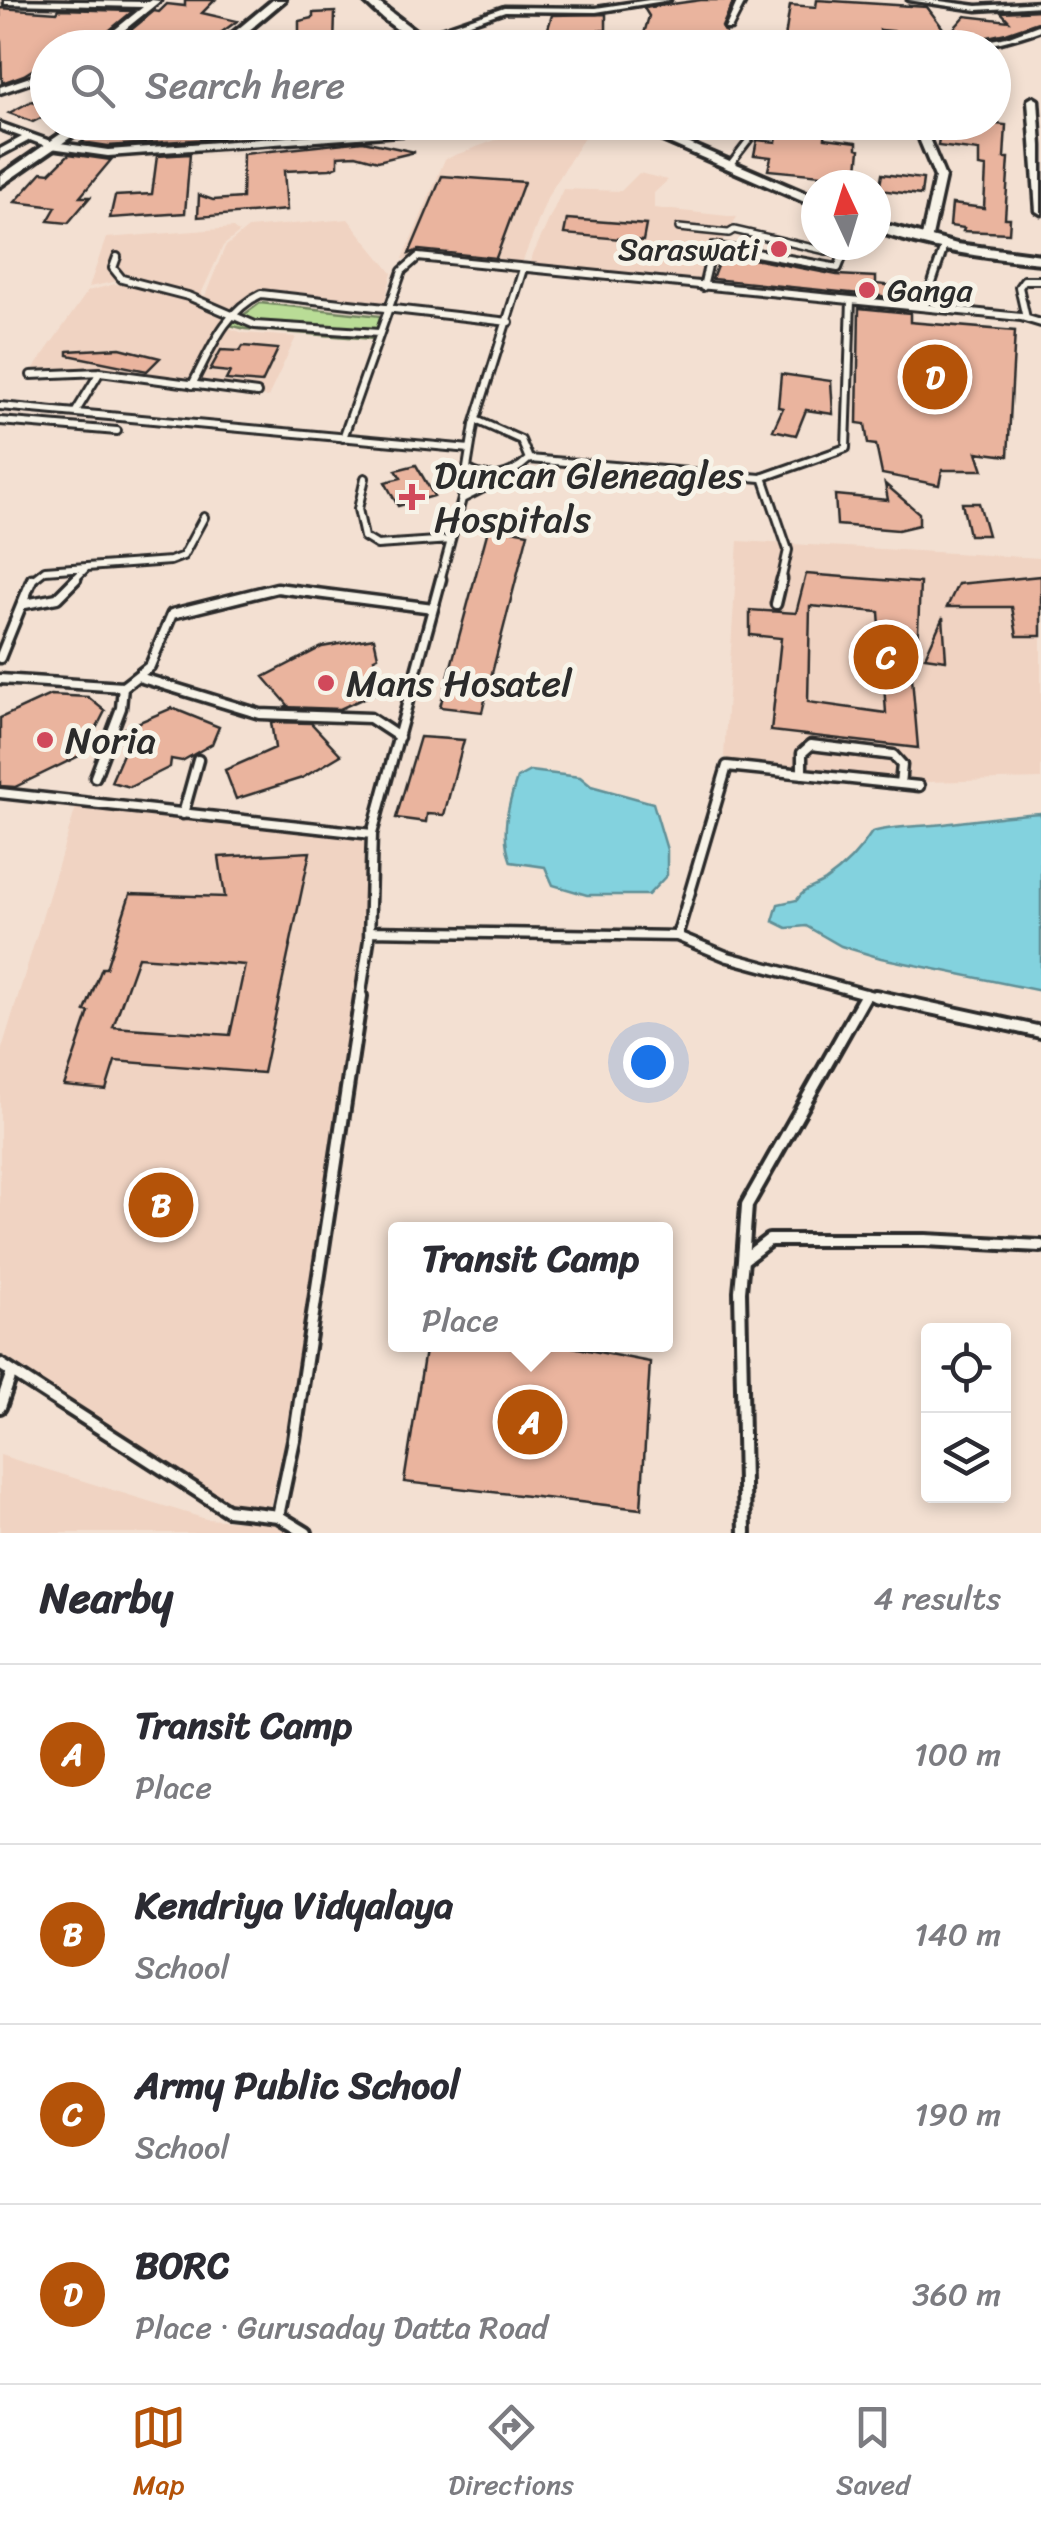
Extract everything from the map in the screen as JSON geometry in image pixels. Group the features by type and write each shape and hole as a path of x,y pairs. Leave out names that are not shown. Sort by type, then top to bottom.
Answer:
{"street":[{"path":"242,30 280,0"},
{"path":"368,0 407,30"},
{"path":"439,30 505,4 596,10 666,0"},
{"path":"728,27 742,0"},
{"path":"912,0 977,8 1041,4"},
{"path":"8,2 154,2"},
{"path":"119,30 154,2"},
{"path":"1011,38 1041,27"},
{"path":"0,90 30,80"},
{"path":"1033,100 1041,212"},
{"path":"0,126 29,138"},
{"path":"0,153 29,138"},
{"path":"36,140 99,152 130,152 293,140"},
{"path":"0,182 58,140"},
{"path":"677,140 801,196"},
{"path":"926,140 940,177 926,241"},
{"path":"891,230 984,254 1041,258"}],"lane":[{"path":"729,166 749,140"},
{"path":"679,228 728,233 734,230 844,253 838,268 713,244 703,287"},
{"path":"723,247 728,233"},
{"path":"924,308 945,246"},
{"path":"117,256 113,268 122,278 198,299 231,317 291,329 378,334"},
{"path":"343,438 402,271 412,259 429,257 1041,322"},
{"path":"278,1516 294,1440 369,931 372,834 462,499 476,420 523,269"},
{"path":"1026,318 1020,287 1024,280 1041,280"},
{"path":"192,385 231,317 246,301 262,294 509,322"},
{"path":"529,459 763,477 846,448 851,300"},
{"path":"75,414 100,372"},
{"path":"31,375 100,372 257,394"},
{"path":"0,406 470,449"},
{"path":"476,420 521,440 529,459"},
{"path":"0,421 117,431"},
{"path":"462,499 518,472 529,459"},
{"path":"467,469 476,476 504,478"},
{"path":"763,477 788,550 776,604"},
{"path":"365,478 358,509 364,538 377,545 451,540"},
{"path":"0,658 32,580 45,570 183,556 204,517"},
{"path":"24,604 58,598 87,567"},
{"path":"0,678 124,688 142,678 156,661 172,614 277,588 433,608"},
{"path":"142,678 262,715 370,716 389,724 399,737"},
{"path":"95,778 121,708 124,688"},
{"path":"802,774 802,754 811,745 893,756 902,765 900,784"},
{"path":"183,814 198,760"},
{"path":"677,936 727,766 919,786"},
{"path":"0,793 372,834"},
{"path":"369,931 677,936 728,956 866,994 1006,1028 1041,1032"},
{"path":"744,1533 740,1291 747,1205 866,994"},
{"path":"744,1260 770,1240 925,1240 1041,1246"},
{"path":"0,1364 226,1510 278,1516 306,1533"},
{"path":"0,1407 12,1372"}],"shaded area":[{"path":"495,140 582,140 548,196 519,271 403,259 445,159"},
{"path":"639,173 668,180 654,193 654,208 737,217 720,244 710,242 699,284 526,270 563,189 621,191"},
{"path":"348,219 392,273 382,313 255,299 221,325 243,333 296,337 268,397 173,388 106,367 29,375 88,291 115,284 191,293 118,281 89,287 106,238 233,228 239,233 223,246 201,294 205,296 225,247 248,228"},
{"path":"738,541 1041,558 1041,779 926,782 732,762 724,756"},
{"path":"76,807 367,837 366,932 285,1441 270,1506 223,1502 0,1354 0,1055"},
{"path":"0,1455 206,1519 275,1523 290,1533 0,1533"}],"green space":[{"path":"260,303 381,316 373,339 230,325"}],"water":[{"path":"530,771 580,777 591,786 653,803 667,850 667,875 648,895 587,895 553,885 545,867 511,862 506,841 508,810 517,778"},
{"path":"1041,813 1041,991 881,958 841,946 806,926 787,928 773,921 778,904 797,900 832,876 872,832"}],"building":[{"path":"185,0 215,0 202,13 237,21 225,30 131,30 167,4 185,6"},
{"path":"734,0 724,30 645,30 649,16 644,8"},
{"path":"817,0 927,7 944,30 786,30 790,5 816,7"},
{"path":"0,8 133,11 110,30 30,30 30,71 2,83"},
{"path":"1041,10 1041,21 1011,31 952,30 965,16 1009,21 1001,12"},
{"path":"335,12 334,30 299,30 299,21 313,18 313,13"},
{"path":"606,14 606,30 548,30 552,15"},
{"path":"30,102 30,121 9,113"},
{"path":"85,140 194,140 108,146 82,142"},
{"path":"757,140 857,142 858,170 801,170 801,173 768,170 771,157 754,155"},
{"path":"939,140 1005,140 1004,158 1009,158 1005,218 1010,218 1009,233 963,231 964,228 950,226 952,204 984,208 986,167 979,166 979,151 938,146"},
{"path":"363,141 415,152 378,161 356,155 338,156 338,166 330,169 284,171 287,210 198,217 199,195 213,200 242,198 243,154"},
{"path":"69,154 111,160 80,197 90,197 68,223 48,221 56,207 15,202 42,172 50,173"},
{"path":"190,154 185,213 110,218 115,196 152,194 157,156"},
{"path":"891,175 923,179 921,195 891,191"},
{"path":"442,176 524,182 496,258 419,250 409,254"},
{"path":"567,219 646,225 643,241 564,234"},
{"path":"722,253 837,275 876,277 876,284 910,288 910,299 712,279"},
{"path":"859,308 910,313 910,322 1015,331 1008,456 977,452 983,470 942,470 939,485 882,474 876,445 868,444 865,424 857,423"},
{"path":"243,346 278,349 262,383 226,380 230,372 210,370 221,350 240,351"},
{"path":"120,348 160,358 147,371 68,355 68,351"},
{"path":"781,374 831,381 833,414 806,410 796,435 773,430 783,408 778,407"},
{"path":"416,465 434,496 398,506 385,482 401,478 396,470"},
{"path":"885,484 919,513 919,525 898,530 837,525 835,495 888,500"},
{"path":"962,503 979,503 988,535 969,535"},
{"path":"489,526 528,533 482,712 440,707"},
{"path":"806,574 920,583 917,656 910,654 918,748 771,731 781,638 750,635 750,610 796,613","holes":["810,606 879,612 886,713 808,702"]},
{"path":"1041,576 1041,636 1017,636 1012,607 947,607 958,584"},
{"path":"943,617 946,660 925,657"},
{"name":"Mans Hosatel","path":"374,638 378,656 374,658 386,688 340,709 284,707 288,705 264,677 322,647"},
{"name":"Noria","path":"50,695 88,697 105,711 83,754 15,787 0,786 0,718"},
{"path":"172,708 219,727 212,744 182,761 171,759 170,767 130,787 111,782 126,747 118,736 121,730"},
{"path":"271,722 311,723 341,755 302,778 236,799 225,770 275,748"},
{"path":"420,737 464,740 444,815 427,814 426,822 396,818"},
{"path":"310,852 263,1073 115,1061 106,1090 64,1086 89,1012 85,1011 102,968 106,968 130,894 225,897 219,857","holes":["138,957 245,965 230,1035 113,1027"]},
{"path":"425,1352 598,1352 650,1362 641,1509 404,1482"}],"place":[{"name":"Saraswati","path":"779,249"},
{"name":"Ganga","path":"867,290"},
{"name":"BORC","path":"935,377"},
{"name":"Duncan Gleneagles Hospitals","path":"412,497"},
{"name":"Army Public School","path":"886,657"},
{"name":"Mans Hosatel","path":"326,683"},
{"name":"Noria","path":"45,740"},
{"name":"Kendriya Vidyalaya","path":"161,1205"},
{"name":"Transit Camp","path":"530,1422"}]}
